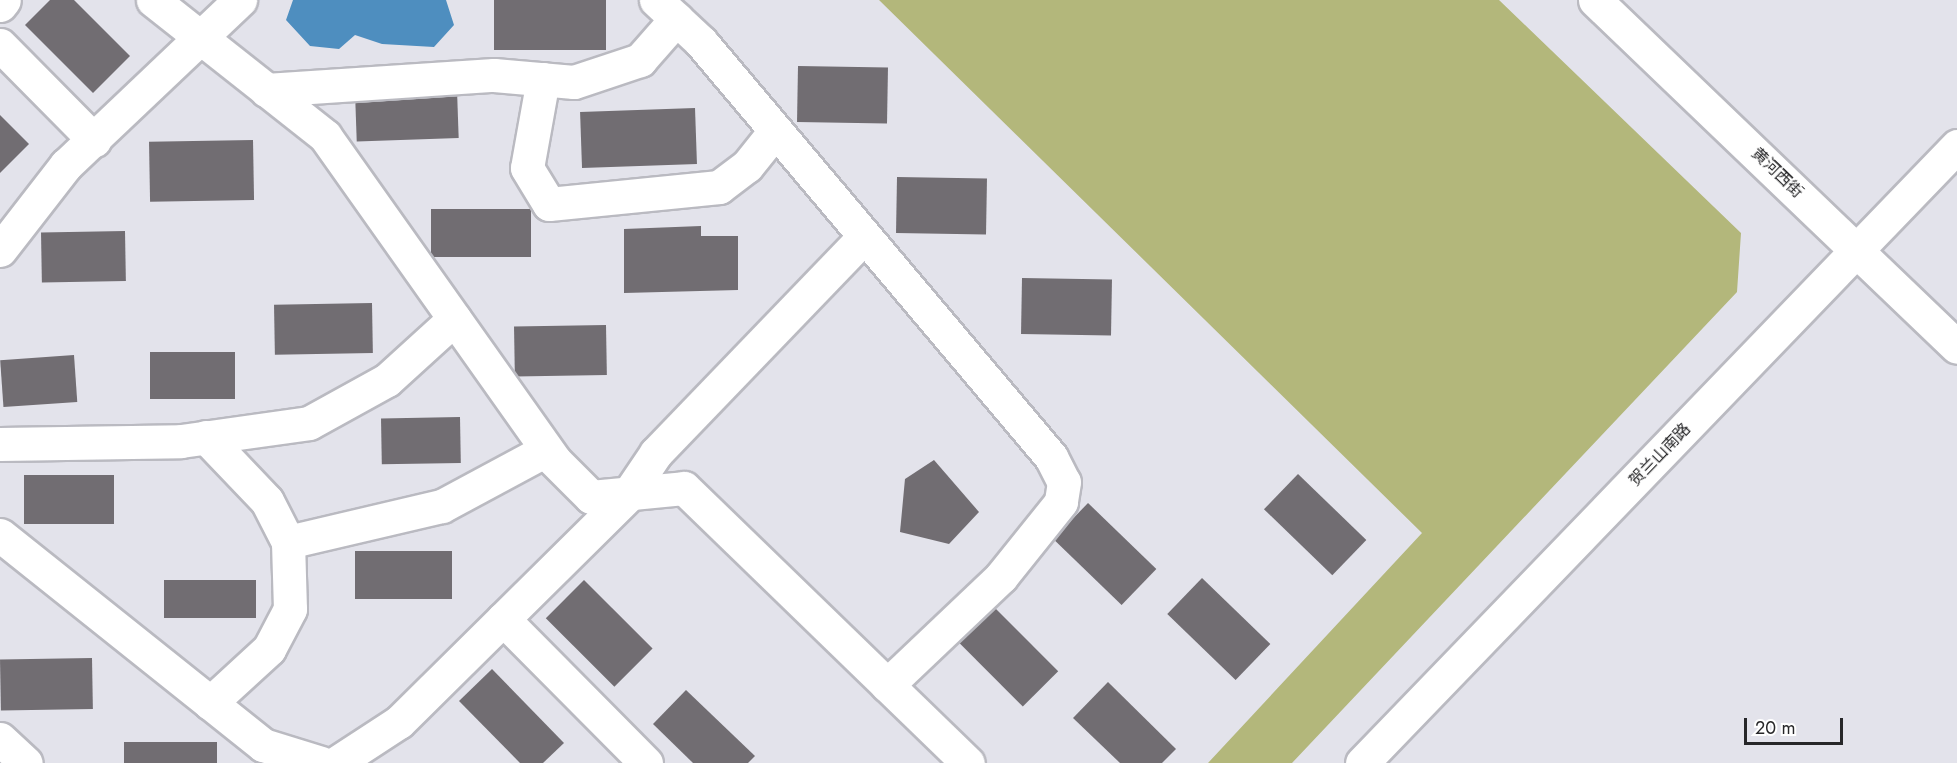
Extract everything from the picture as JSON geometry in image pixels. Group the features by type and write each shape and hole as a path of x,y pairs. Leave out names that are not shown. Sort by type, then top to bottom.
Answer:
{"street":[{"path":"0,5 4,0"},
{"path":"153,0 325,136 546,450 591,497 627,496 684,488 968,763"},
{"path":"4,234 66,165 204,40 240,0"},
{"name":"黄河西街","path":"1595,0 1957,347"},
{"path":"266,90 494,75 574,82 640,60 666,10 775,130 863,238 1051,457 1064,482 1061,502 1001,577 887,685"},
{"path":"0,45 94,140"},
{"path":"543,79 527,168 549,204 719,187 747,166 775,130"},
{"name":"贺兰山南路","path":"1362,763 1957,146"},
{"path":"336,763 399,722 627,496 656,453 863,238"},
{"path":"0,444 206,437 309,423 387,380 454,319"},
{"path":"206,437 267,501 288,542 290,609 269,649 210,703"},
{"path":"288,542 442,506 546,450"},
{"path":"0,535 263,745 304,760"},
{"path":"503,619 646,763"},
{"path":"0,739 26,763"}],"green space":[{"path":"879,0 1499,0 1741,233 1737,292 1292,763 1208,763 1422,533"}],"water":[{"path":"293,0 446,0 454,25 434,47 382,44 355,35 339,49 310,46 286,20"}],"building":[{"path":"50,0 74,0 130,56 93,93 25,25"},
{"path":"494,0 606,0 606,50 494,50"},
{"path":"798,66 888,68 887,124 797,122"},
{"path":"457,90 459,138 357,142 355,94"},
{"path":"695,108 697,164 582,168 580,112"},
{"path":"0,115 29,144 0,173"},
{"path":"253,140 254,200 150,202 149,142"},
{"path":"897,177 987,179 986,235 896,233"},
{"path":"431,209 531,209 531,257 431,257"},
{"path":"701,226 701,236 738,236 738,290 624,293 624,229"},
{"path":"125,231 126,281 42,282 41,232"},
{"path":"1022,278 1112,280 1111,336 1021,334"},
{"path":"372,303 373,353 275,355 274,305"},
{"path":"606,325 607,375 515,377 514,327"},
{"path":"150,352 235,352 235,399 150,399"},
{"path":"74,355 77,402 3,407 0,360"},
{"path":"460,417 461,463 382,464 381,418"},
{"path":"934,460 979,512 949,544 900,532 905,479"},
{"path":"1298,474 1366,540 1332,575 1264,509"},
{"path":"24,475 114,475 114,524 24,524"},
{"path":"1088,503 1156,569 1122,605 1053,539"},
{"path":"355,551 452,551 452,599 355,599"},
{"path":"1202,578 1270,644 1236,680 1167,614"},
{"path":"164,580 256,580 256,618 164,618"},
{"path":"584,580 653,649 614,687 546,618"},
{"path":"991,604 1058,671 1023,707 956,639"},
{"path":"92,658 93,709 1,711 0,660"},
{"path":"492,669 564,743 543,763 520,763 459,701"},
{"path":"1108,682 1176,749 1162,763 1120,763 1073,718"},
{"path":"686,690 755,756 748,763 693,763 653,724"},
{"path":"124,742 217,742 217,763 124,763"}]}
